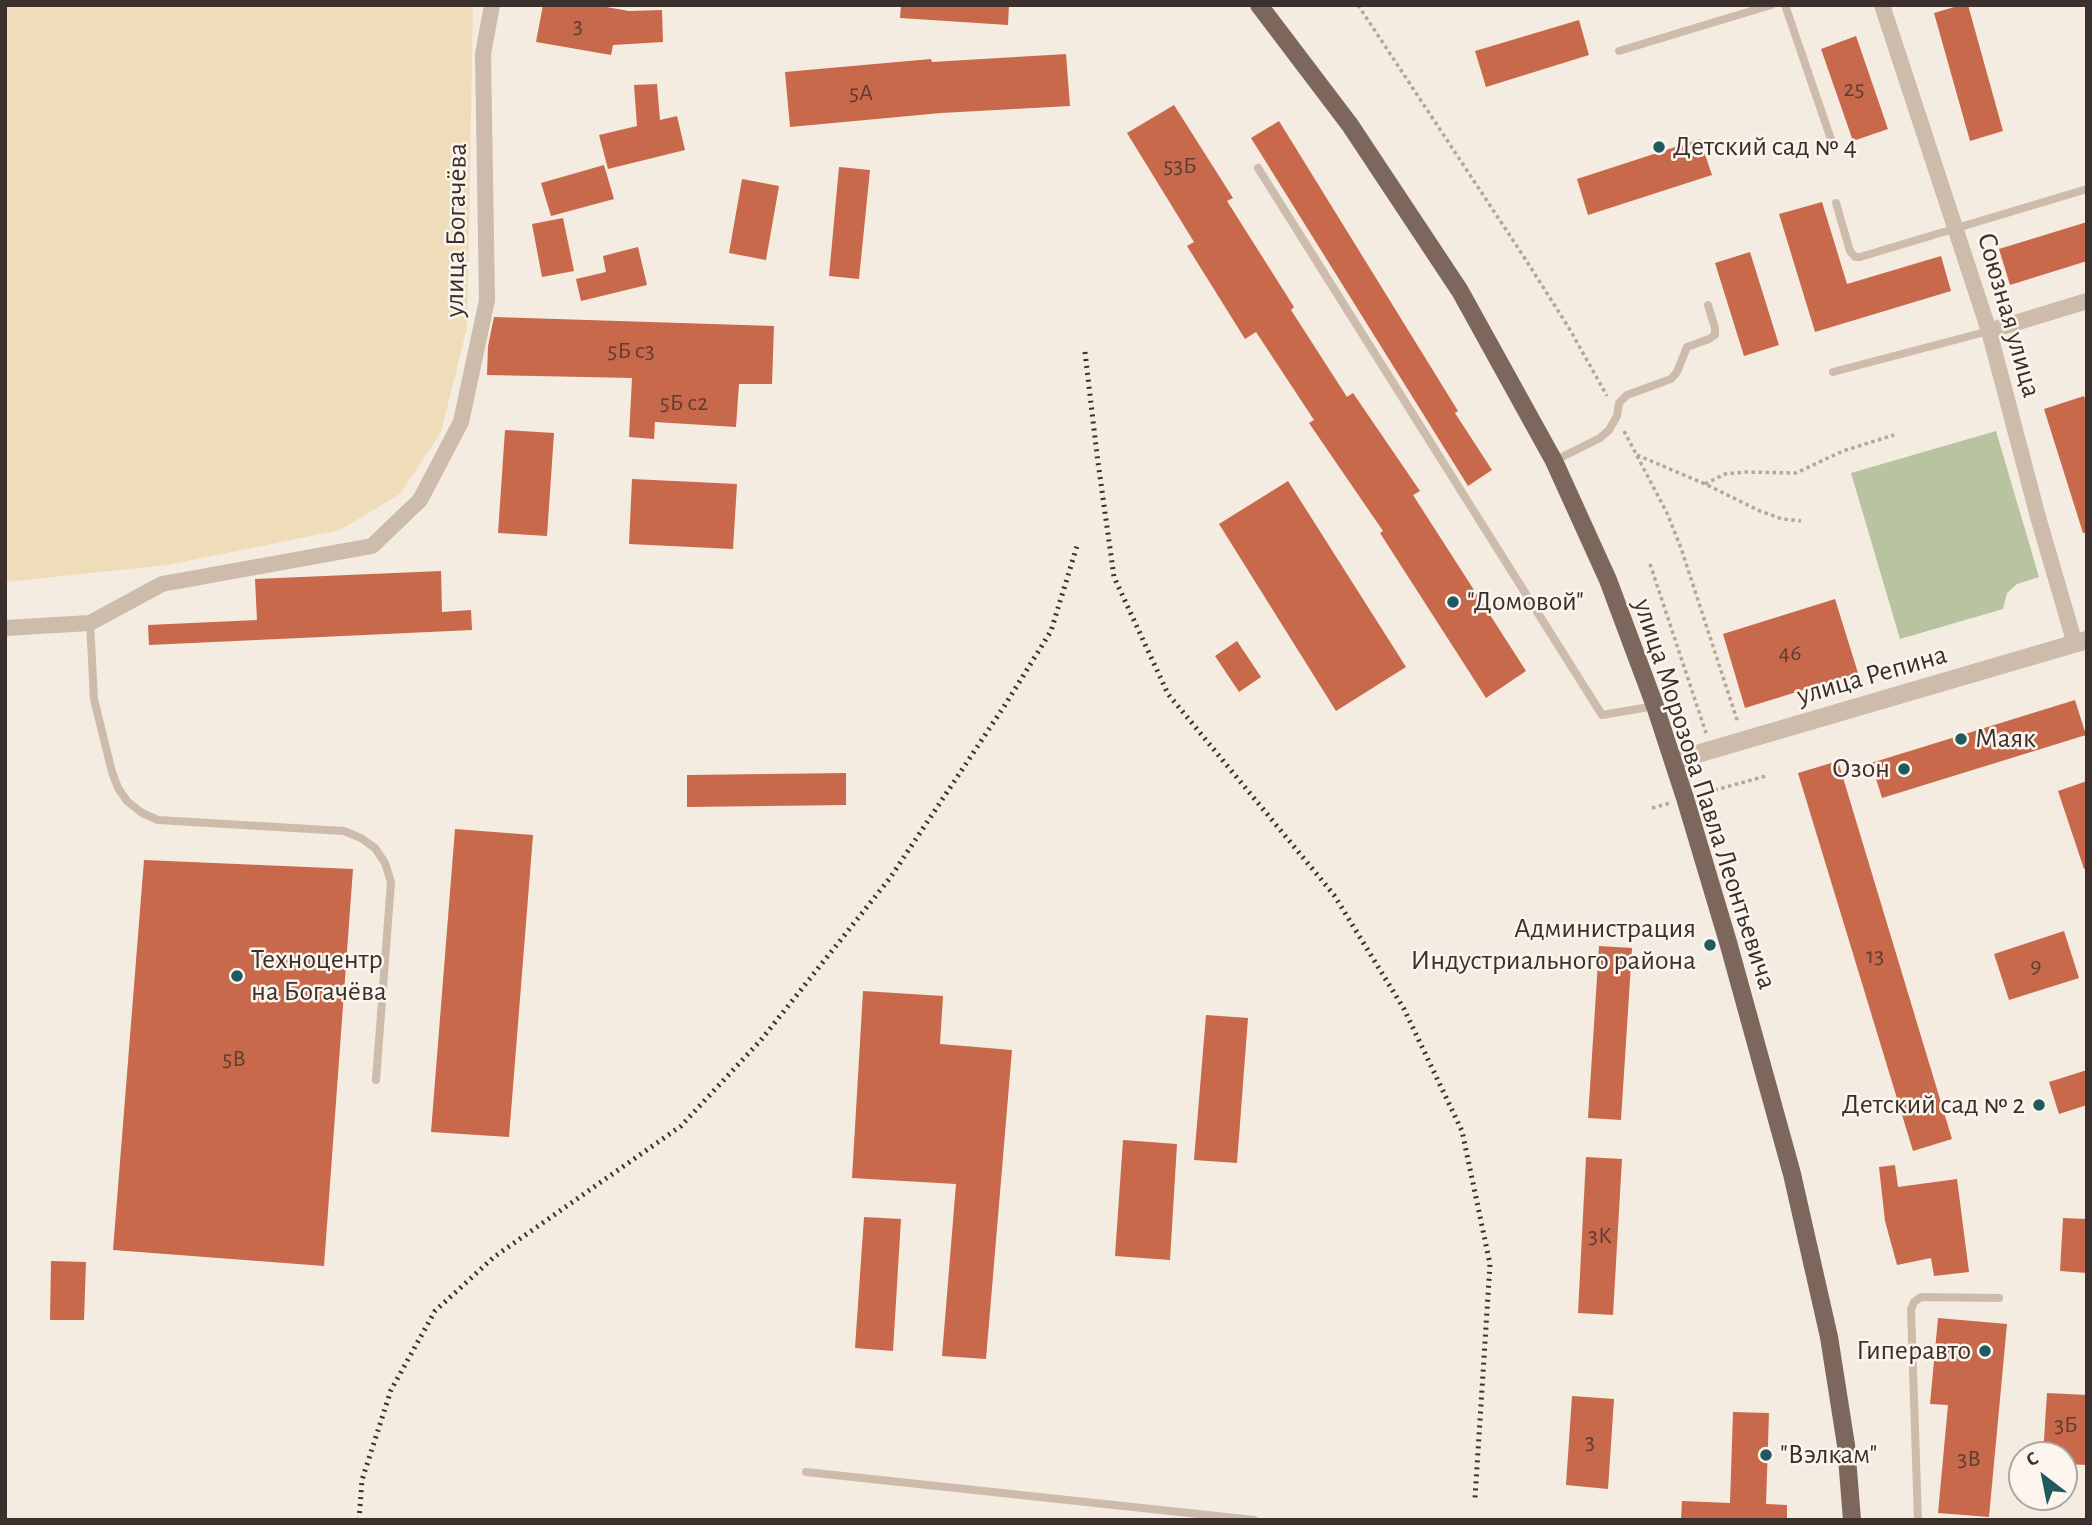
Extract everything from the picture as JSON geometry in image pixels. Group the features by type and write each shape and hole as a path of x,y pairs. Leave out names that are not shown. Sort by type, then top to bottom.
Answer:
{"main road":[{"name":"улица Морозова Павла Леонтьевича","path":"1259,5 1350,125 1460,291 1554,461 1608,580 1655,706 1685,798 1728,942 1798,1201 1829,1337 1846,1445 1852,1520"}],"street":[{"name":"улица Богачёва","path":"90,623 162,584 372,546 420,500 461,422 487,300 483,54 492,5"},
{"name":"Союзная улица","path":"1882,5 1989,331 2038,517 2081,642"},
{"path":"1989,331 2087,301"},
{"path":"5,628 90,623"},
{"name":"улица Репина","path":"1673,761 2081,642"}],"lane":[{"path":"1619,51 1771,5"},
{"path":"1785,5 1834,148"},
{"path":"1258,167 1602,715 1655,706"},
{"path":"1836,203 1850,251 1855,257 1860,257 2087,189"},
{"path":"1554,461 1600,438 1609,430 1617,416 1619,403 1627,396 1671,379 1677,372 1687,347 1715,335 1707,305"},
{"path":"1833,372 1989,331"},
{"path":"90,623 94,699 111,772 127,801 142,813 158,820 344,831 375,848 385,863 391,882 376,1080"},
{"path":"1918,1520 1911,1310 1914,1302 1921,1297 1999,1298"},
{"path":"806,1472 1254,1520"}],"path":[{"path":"1358,5 1524,257 1569,328 1603,389 1667,513 1744,740"},
{"path":"1705,484 1725,474 1796,473 1843,451 1894,435"},
{"path":"1635,454 1760,511 1782,519 1801,521"},
{"path":"1650,564 1712,749"},
{"path":"1652,808 1766,776"}],"green space":[{"path":"1996,431 2039,577 2017,584 2007,593 2003,609 1900,639 1851,473"}],"sand":[{"path":"5,5 473,5 467,327 441,432 400,494 340,530 167,565 5,582"}],"building":[{"path":"543,5 595,5 629,11 662,10 663,42 613,45 611,55 536,42"},
{"path":"901,5 1009,5 1008,25 900,18"},
{"path":"1968,5 2003,131 1970,141 1934,13"},
{"path":"1579,20 1589,55 1486,87 1475,51"},
{"path":"1856,36 1888,129 1853,141 1821,49"},
{"path":"1066,54 1070,106 941,113 790,127 785,72 931,59 932,62"},
{"path":"657,84 660,120 677,116 685,150 608,169 599,135 637,126 634,85"},
{"path":"1174,105 1233,198 1227,201 1294,307 1291,310 1347,397 1353,393 1420,491 1413,495 1526,671 1486,698 1380,533 1383,531 1309,423 1314,420 1256,332 1245,339 1187,246 1194,242 1127,133"},
{"path":"1279,121 1492,470 1468,486 1251,138"},
{"path":"1700,139 1712,175 1588,215 1577,179"},
{"path":"604,165 614,199 551,216 541,183"},
{"path":"839,167 870,170 859,279 829,276"},
{"path":"742,179 779,186 766,260 729,253"},
{"path":"1822,202 1847,284 1941,256 1951,291 1815,332 1779,214"},
{"path":"563,218 574,271 542,277 532,224"},
{"path":"2087,222 2087,261 2010,285 1999,249"},
{"path":"638,247 647,285 581,301 576,279 606,272 603,256"},
{"path":"1750,252 1779,345 1744,356 1715,263"},
{"path":"494,317 774,326 772,384 739,384 736,427 655,422 654,439 629,437 632,378 487,375 488,346"},
{"path":"2084,396 2087,406 2087,533 2083,533 2044,409"},
{"path":"505,430 554,433 547,536 498,533"},
{"path":"632,479 737,484 733,549 629,544"},
{"path":"1288,481 1406,667 1336,711 1219,524"},
{"path":"441,571 442,612 471,610 472,630 149,645 148,625 257,620 255,579"},
{"path":"1835,599 1858,673 1745,708 1723,634"},
{"path":"1237,641 1261,677 1239,692 1215,656"},
{"path":"2075,700 2086,735 1882,798 1871,763"},
{"path":"1838,761 1952,1139 1913,1151 1798,773"},
{"path":"846,773 846,805 687,807 687,775"},
{"path":"2087,781 2087,868 2084,869 2058,791"},
{"path":"455,829 533,835 509,1137 431,1132"},
{"path":"144,860 353,869 324,1266 113,1250"},
{"path":"2064,931 2079,978 2009,1000 1994,954"},
{"path":"1599,946 1632,948 1621,1120 1588,1118"},
{"path":"863,991 943,996 940,1044 1012,1050 986,1359 942,1356 956,1184 852,1178"},
{"path":"1206,1015 1248,1018 1237,1163 1194,1160"},
{"path":"2087,1070 2087,1105 2059,1114 2049,1082"},
{"path":"1123,1140 1177,1144 1170,1260 1115,1256"},
{"path":"1586,1157 1622,1159 1613,1315 1578,1313"},
{"path":"1895,1165 1898,1187 1957,1179 1969,1272 1934,1276 1931,1258 1897,1265 1885,1221 1879,1167"},
{"path":"864,1217 901,1219 893,1351 855,1348"},
{"path":"2063,1218 2087,1219 2087,1273 2060,1271"},
{"path":"51,1261 86,1262 84,1320 50,1320"},
{"path":"1938,1318 2007,1324 1989,1517 1938,1513 1948,1405 1930,1404"},
{"path":"2047,1393 2087,1395 2087,1465 2078,1465 2078,1441 2044,1441"},
{"path":"1572,1396 1614,1399 1608,1489 1566,1485"},
{"path":"1733,1412 1769,1413 1766,1504 1787,1505 1787,1520 1681,1520 1682,1501 1730,1503"}],"railway":[{"path":"1085,352 1114,577 1168,694 1334,895 1404,1009 1462,1131 1490,1264 1475,1498"},
{"path":"359,1520 362,1480 391,1390 435,1311 494,1257 681,1126 761,1040 890,878 1005,705 1051,631 1077,546"}],"place":[{"name":"Детский сад № 4","path":"1659,147"},
{"name":"\"Домовой\"","path":"1453,602"},
{"name":"Маяк","path":"1961,739"},
{"name":"Озон","path":"1904,769"},
{"name":"Администрация Индустриального района","path":"1710,945"},
{"name":"Техноцентр на Богачёва","path":"237,976"},
{"name":"Детский сад № 2","path":"2039,1105"},
{"name":"Гиперавто","path":"1985,1351"},
{"name":"\"Вэлкам\"","path":"1766,1455"}]}
